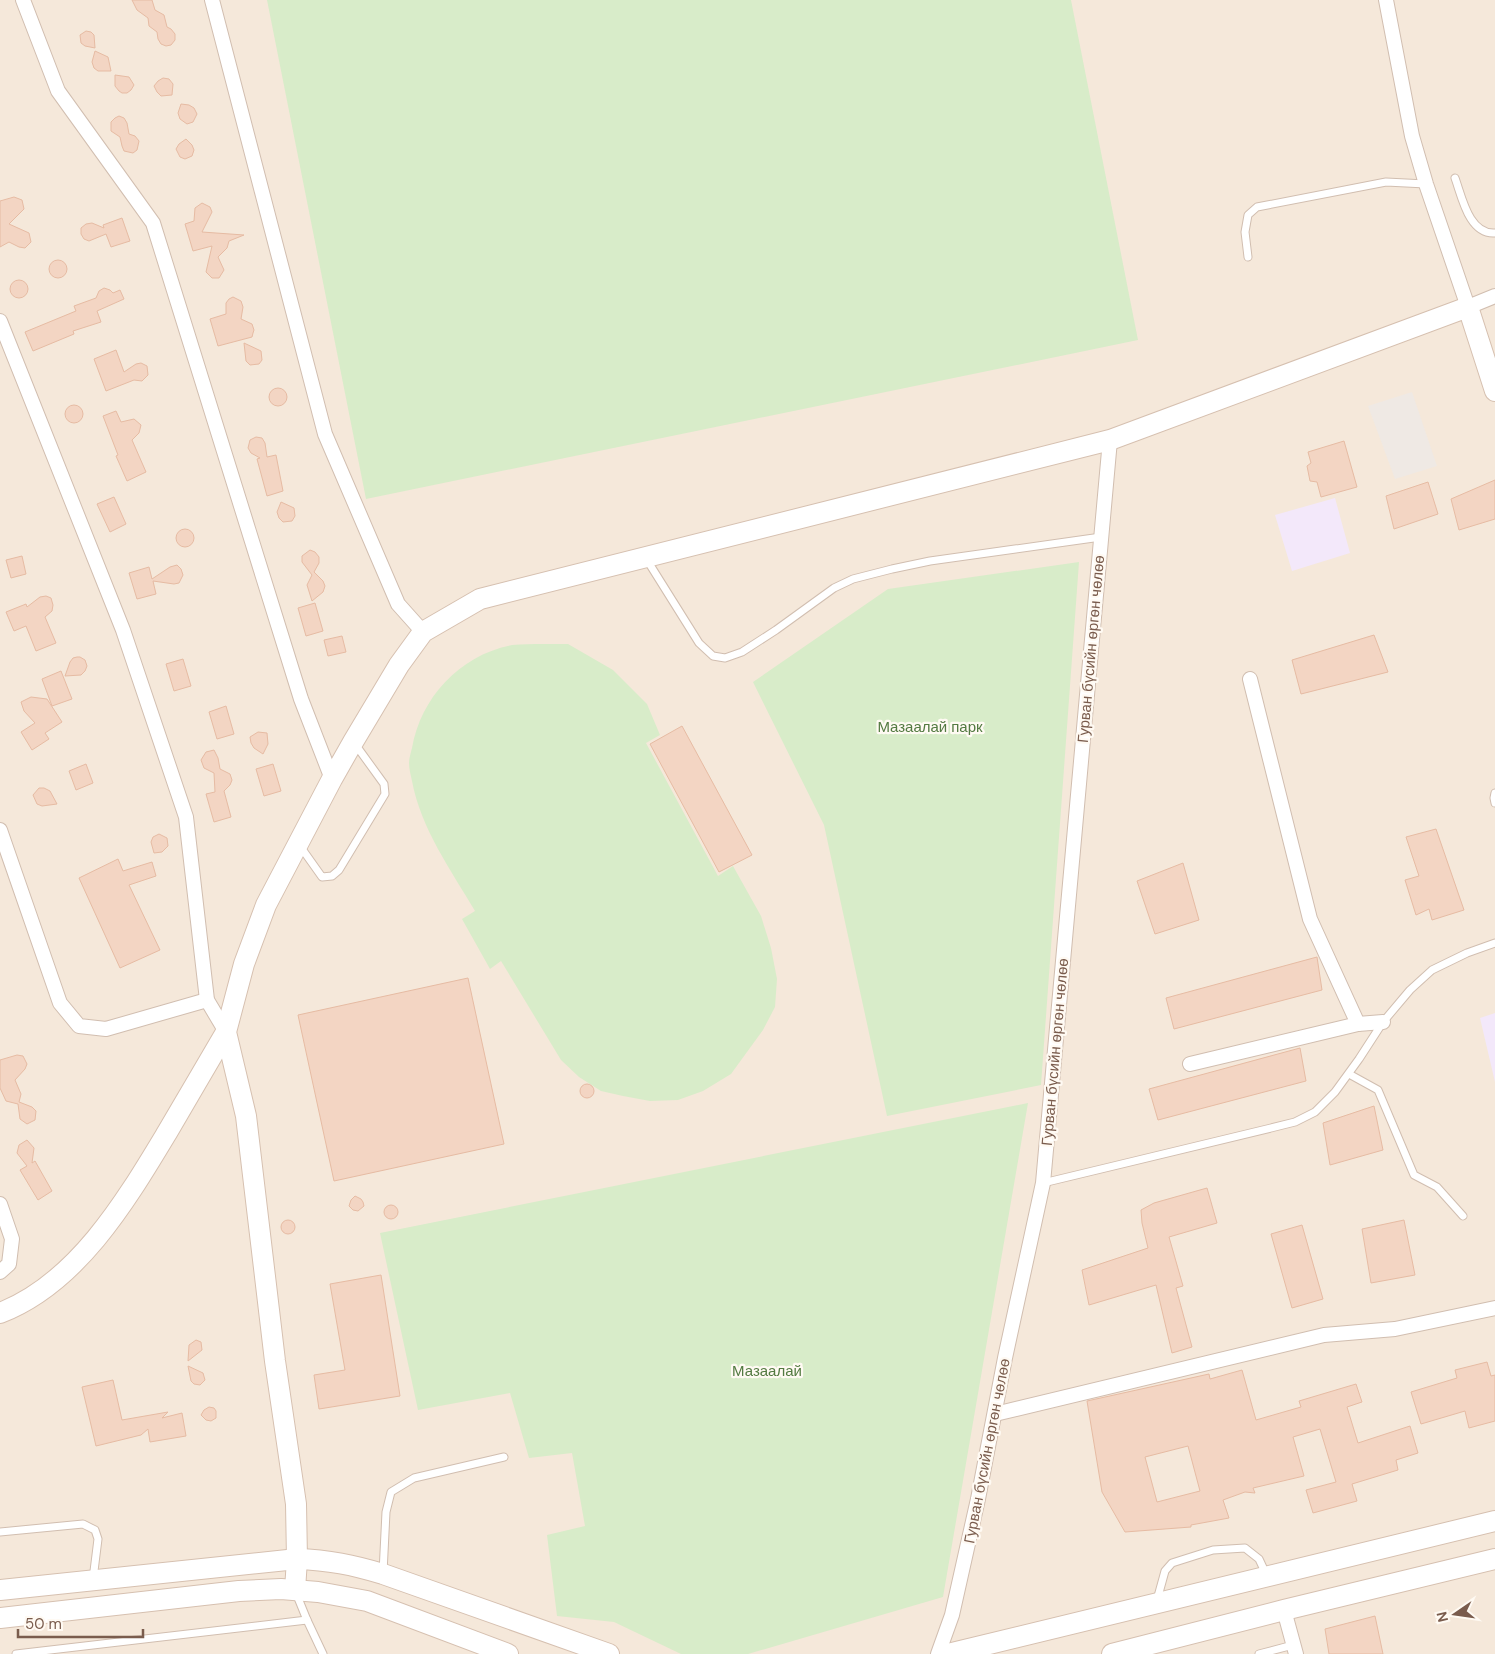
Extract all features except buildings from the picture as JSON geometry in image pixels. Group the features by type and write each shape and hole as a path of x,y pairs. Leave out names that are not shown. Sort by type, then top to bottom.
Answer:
{"street":[{"path":"23,0 58,92 153,222 301,699 332,779"},
{"path":"212,0 325,434 398,604 423,632"},
{"path":"1386,0 1412,136 1426,184 1495,391"},
{"path":"0,1313 15,1307 68,1269 104,1229 134,1188 226,1032 244,964 266,905 298,843 353,742 399,665 423,632 480,599 1110,440 1495,296"},
{"path":"0,321 123,630 186,817 207,1000 226,1032 246,1116 275,1361 296,1504 297,1559 295,1590"},
{"name":"Гурван бүсийн өргөн чөлөө","path":"938,1654 952,1615 1043,1183 1110,440"},
{"path":"1250,679 1310,919 1358,1024"},
{"path":"0,830 60,1003 79,1026 106,1029 207,1000"},
{"path":"1190,1064 1358,1024 1383,1022"},
{"path":"0,1204 12,1239 9,1264 0,1272"},
{"path":"995,1414 1324,1335 1395,1329 1495,1308"},
{"path":"948,1654 1495,1521"},
{"path":"0,1590 297,1559 327,1560 358,1566 383,1574 609,1654"},
{"path":"1112,1654 1495,1559"},
{"path":"0,1618 239,1591 281,1589 318,1592 367,1601 482,1649 508,1654"},
{"path":"1284,1610 1295,1650"}],"lane":[{"path":"1455,178 1468,214 1479,229 1492,234 1495,233"},
{"path":"1248,257 1245,232 1248,215 1257,207 1386,182 1426,184"},
{"path":"645,557 699,644 713,656 725,658 742,652 834,588 853,579 930,561 1101,537"},
{"path":"298,843 322,877 332,876 339,870 385,794 384,784 353,742"},
{"path":"1495,793 1495,803"},
{"path":"1043,1183 1294,1122 1314,1112 1335,1092 1383,1022 1410,990 1432,970 1467,953 1495,943"},
{"path":"1349,1074 1378,1090 1414,1175 1437,1187 1463,1216"},
{"path":"383,1574 386,1512 391,1492 414,1478 504,1457"},
{"path":"0,1532 83,1524 95,1530 98,1539 93,1580"},
{"path":"1156,1603 1165,1571 1172,1563 1213,1550 1245,1548 1259,1560 1267,1576"},
{"path":"295,1590 323,1654"},
{"path":"16,1654 307,1620"},
{"path":"1259,1654 1295,1650"}],"shaded area":[{"path":"0,0 1495,0 1495,1654 0,1654"},
{"path":"1412,392 1437,466 1395,479 1368,406"},
{"path":"1335,498 1350,553 1292,571 1275,515"},
{"path":"1495,1013 1495,1082 1480,1018"}],"green space":[{"path":"267,0 1071,0 1138,340 366,499"},
{"name":"Мазаалай парк","path":"1079,562 1041,1085 887,1116 824,825 753,682 888,589"},
{"path":"568,644 613,670 647,704 660,735 646,743 718,876 733,866 761,916 771,948 777,979 775,1007 763,1030 731,1074 703,1091 678,1100 650,1101 601,1091 579,1077 561,1060 501,961 490,969 462,919 475,911 438,849 416,799 409,759 424,712 446,681 476,658 493,650 512,645"},
{"name":"Мазаалай","path":"1028,1103 943,1597 748,1654 681,1654 614,1622 557,1616 547,1535 585,1526 572,1453 529,1458 510,1393 418,1410 380,1233"}]}
